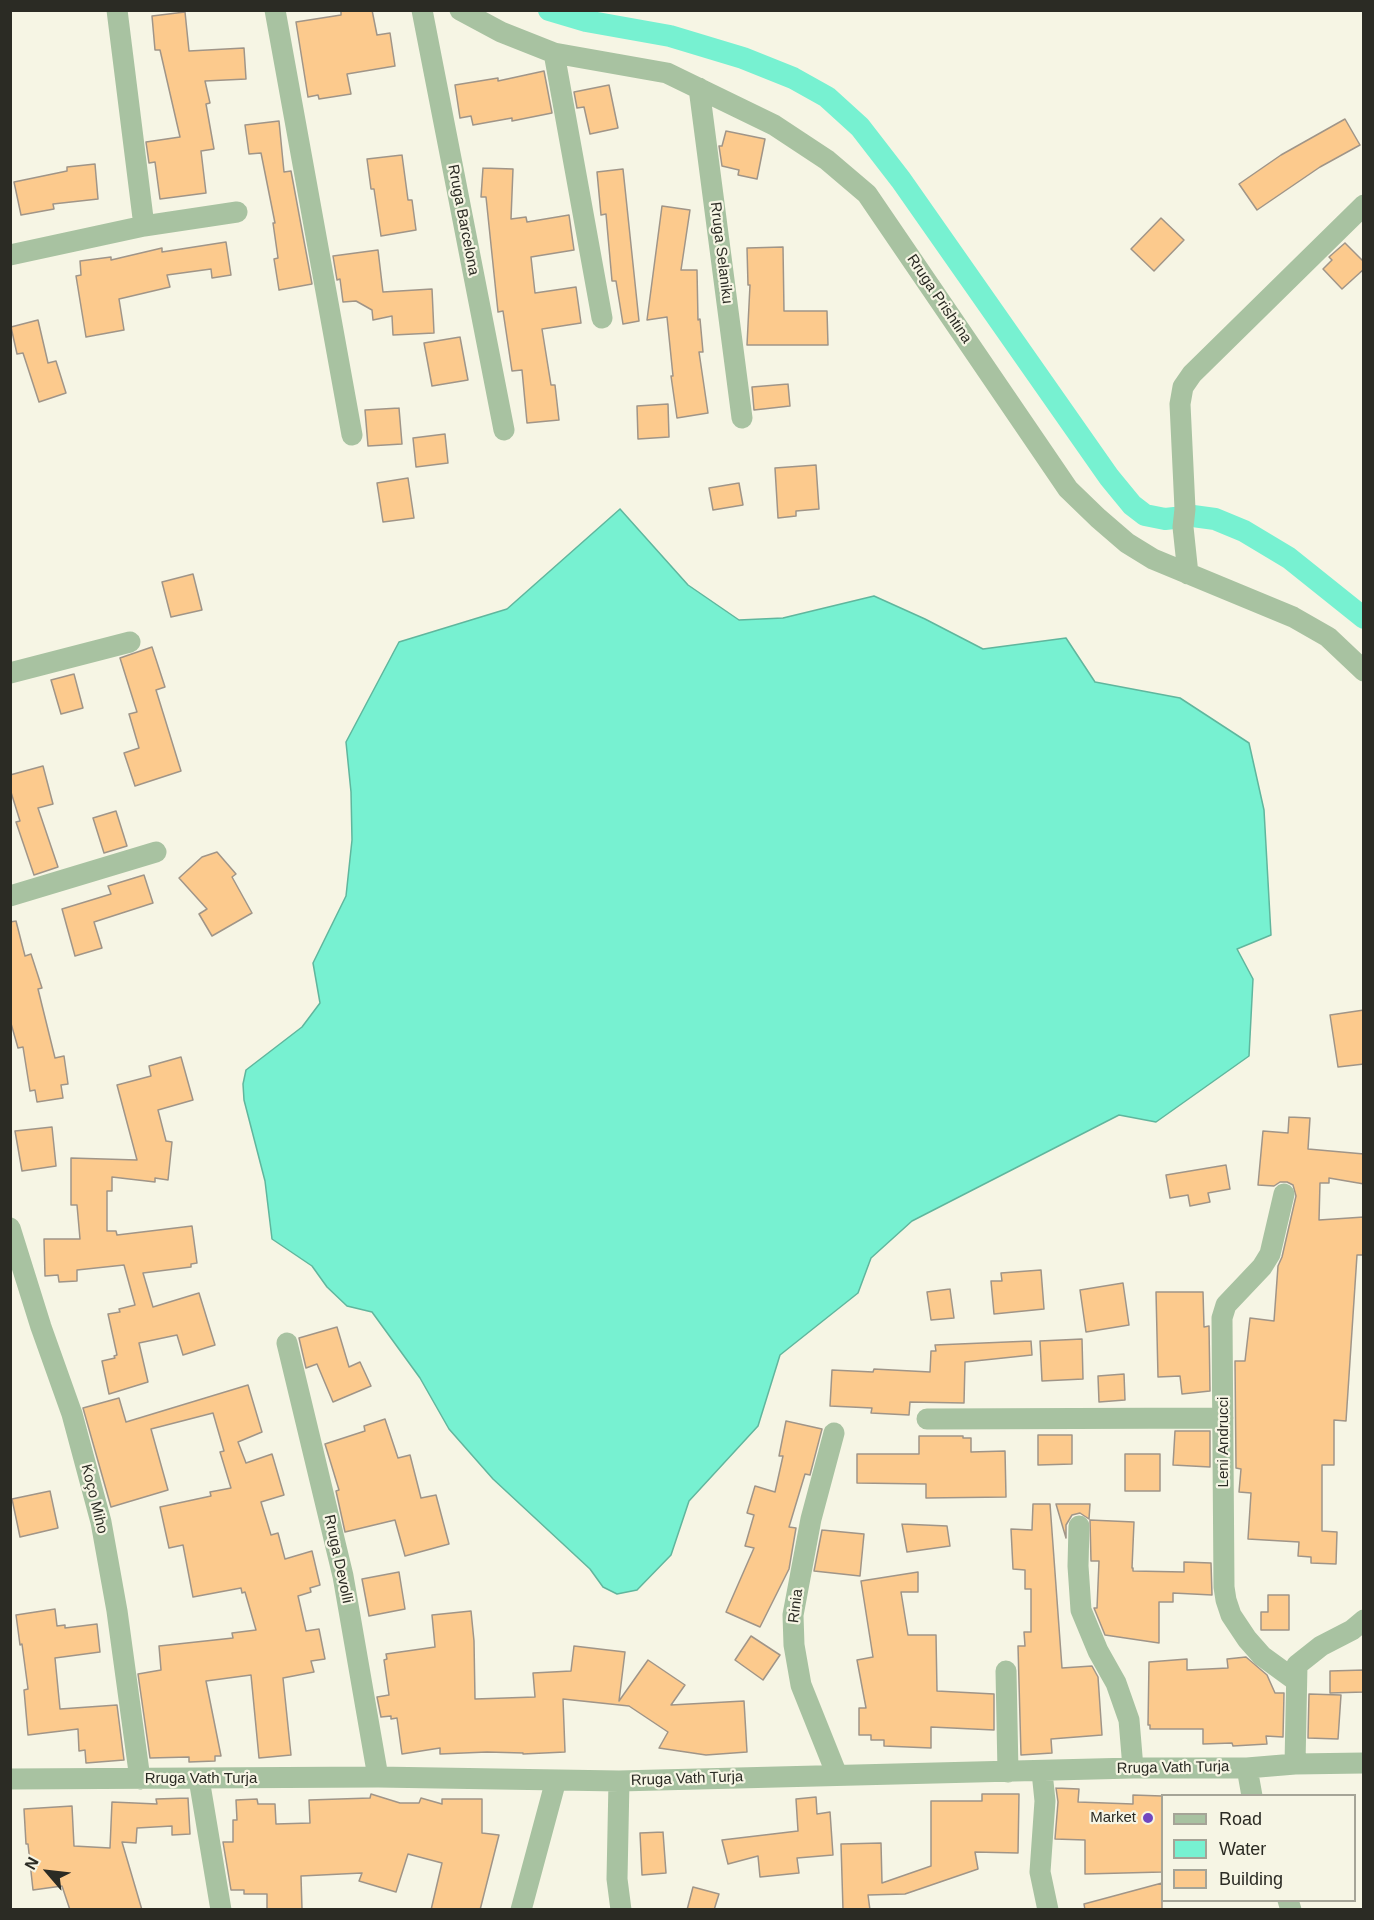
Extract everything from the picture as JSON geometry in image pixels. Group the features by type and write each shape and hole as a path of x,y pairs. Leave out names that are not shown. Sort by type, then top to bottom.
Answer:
{"street":[{"path":"117,10 144,226"},
{"path":"275,10 352,435"},
{"name":"Rruga Barcelona","path":"422,10 504,430"},
{"name":"Rruga Prishtina","path":"460,10 501,32 554,52 668,73 774,125 827,160 867,194 1068,489 1098,518 1127,543 1153,559 1293,617 1328,637 1364,671"},
{"path":"554,52 602,318"},
{"name":"Rruga Selaniku","path":"699,88 742,418"},
{"path":"1188,574 1180,404 1183,387 1192,374 1364,205"},
{"path":"10,255 144,226 237,212"},
{"path":"10,673 130,642"},
{"path":"10,896 156,852"},
{"name":"Leni Andrucci","path":"1284,1194 1270,1254 1262,1267 1226,1305 1222,1318 1226,1600 1231,1615 1247,1639 1262,1656 1295,1680"},
{"name":"Koço Miho","path":"10,1228 41,1327 72,1414 101,1522 117,1611 140,1779"},
{"name":"Rruga Devolli","path":"287,1343 343,1576 378,1777"},
{"path":"927,1419 1223,1418"},
{"name":"Rinia","path":"834,1433 811,1519 793,1615 794,1645 801,1685 837,1775"},
{"path":"1079,1526 1078,1566 1081,1610 1098,1651 1116,1683 1129,1720 1133,1768"},
{"path":"1295,1764 1297,1665 1320,1646 1352,1630 1364,1620"},
{"path":"1006,1671 1008,1772"},
{"name":"Rruga Vath Turja","path":"10,1779 378,1777 619,1781 1133,1768 1247,1768 1295,1764 1364,1763"},
{"path":"1247,1768 1252,1794"},
{"path":"1042,1772 1045,1801 1040,1872 1048,1910"},
{"path":"199,1779 221,1910"},
{"path":"520,1910 556,1780"},
{"path":"619,1781 617,1879 621,1910"}],"water":[{"path":"620,509 688,585 739,620 783,618 874,596 983,649 1066,638 1095,682 1180,698 1249,743 1264,810 1271,935 1237,949 1253,979 1249,1056 1156,1122 1119,1115 912,1221 871,1258 858,1293 780,1355 758,1426 689,1501 671,1555 637,1590 617,1594 603,1587 590,1569 493,1479 449,1429 420,1378 372,1312 347,1306 327,1287 312,1266 272,1239 265,1181 244,1100 243,1084 246,1070 302,1027 320,1003 313,963 346,896 352,840 351,792 346,742 399,642 507,609"}],"building":[{"path":"341,10 372,10 377,35 390,33 395,66 347,74 351,94 319,99 318,95 308,97 296,22 341,15"},
{"path":"185,12 189,51 244,48 246,79 205,81 210,103 206,104 214,149 201,151 206,193 160,199 155,162 149,163 146,142 180,137 160,50 155,50 152,16"},
{"path":"544,71 552,113 512,121 512,118 473,125 471,116 460,118 455,85 498,78 498,81"},
{"path":"609,85 618,128 590,134 584,107 577,108 574,92"},
{"path":"1345,119 1360,145 1320,167 1257,210 1239,184 1281,155"},
{"path":"279,121 284,172 291,171 312,284 279,290 274,259 278,258 273,223 275,223 261,153 249,154 245,125"},
{"path":"726,131 765,139 757,179 738,175 739,170 722,166 719,146 722,146"},
{"path":"402,155 408,200 412,200 416,230 381,236 367,159"},
{"path":"95,164 98,199 53,204 54,209 21,215 14,182 67,171 67,167"},
{"path":"483,168 513,169 511,219 526,217 527,222 569,215 574,250 531,257 535,293 576,287 581,323 542,329 551,385 555,385 559,420 527,423 522,370 512,371 503,311 498,312 486,197 481,197"},
{"path":"623,169 639,321 623,324 616,281 612,281 606,214 601,215 597,172"},
{"path":"662,206 690,210 681,270 697,270 698,320 700,319 703,352 699,352 708,413 677,418 671,376 673,376 667,317 647,320"},
{"path":"1161,218 1184,240 1154,271 1131,249"},
{"path":"226,242 231,275 212,278 211,269 167,275 170,287 119,299 124,330 86,337 76,276 81,275 80,261 111,257 111,260 162,248 162,252"},
{"path":"1345,243 1364,262 1364,269 1342,289 1323,269 1332,260 1329,257"},
{"path":"783,247 784,311 827,311 828,345 747,345 750,285 748,285 747,248"},
{"path":"378,250 383,292 432,289 434,333 393,335 392,316 373,320 372,310 356,301 343,302 340,279 337,280 333,256"},
{"path":"38,320 48,363 56,361 66,393 39,402 23,353 17,354 11,327"},
{"path":"460,337 468,380 432,386 424,343"},
{"path":"788,384 790,406 754,410 752,387"},
{"path":"668,404 669,437 638,439 637,406"},
{"path":"399,408 402,444 368,446 365,410"},
{"path":"445,434 448,463 416,467 413,438"},
{"path":"816,465 819,509 796,511 796,516 778,518 775,468"},
{"path":"408,478 414,518 383,522 377,483"},
{"path":"739,483 743,505 713,510 709,488"},
{"path":"193,574 202,610 171,617 162,582"},
{"path":"152,647 165,687 156,690 181,771 135,786 124,753 139,748 129,714 137,712 120,658"},
{"path":"74,674 83,708 61,714 51,680"},
{"path":"43,766 53,804 38,808 58,867 34,875 16,822 20,821 10,789 10,775"},
{"path":"116,811 127,846 104,853 93,818"},
{"path":"217,852 236,874 232,877 252,913 212,936 199,914 207,909 179,878 202,857"},
{"path":"144,875 153,903 94,922 102,948 75,956 62,909 111,894 108,886"},
{"path":"16,921 25,956 31,954 42,988 38,989 55,1058 64,1056 68,1084 61,1085 63,1098 37,1102 35,1090 30,1091 23,1047 18,1048 10,1020 10,922"},
{"path":"1364,1010 1364,1064 1338,1067 1330,1015"},
{"path":"181,1057 193,1100 158,1110 166,1141 172,1142 168,1180 155,1178 155,1182 112,1177 112,1191 107,1191 107,1231 116,1231 117,1235 192,1226 197,1263 191,1264 191,1267 143,1273 153,1307 199,1293 215,1345 183,1355 177,1335 139,1343 148,1382 109,1394 102,1361 115,1358 114,1356 117,1355 108,1314 120,1312 119,1309 135,1305 124,1265 77,1270 77,1281 59,1282 58,1275 45,1276 44,1239 80,1239 77,1205 71,1205 71,1158 137,1160 117,1085 151,1076 149,1066"},
{"path":"1289,1117 1310,1118 1308,1149 1364,1154 1364,1184 1329,1178 1329,1183 1320,1183 1319,1220 1364,1217 1364,1255 1357,1255 1346,1421 1334,1420 1334,1465 1322,1465 1322,1531 1337,1532 1336,1564 1311,1563 1311,1557 1298,1556 1299,1542 1248,1539 1251,1493 1239,1492 1241,1469 1236,1468 1235,1361 1245,1361 1250,1318 1274,1321 1278,1266 1296,1196 1293,1185 1287,1182 1280,1182 1274,1186 1258,1185 1263,1131 1288,1133"},
{"path":"52,1127 56,1166 22,1171 15,1131"},
{"path":"1226,1165 1230,1189 1208,1193 1210,1202 1190,1206 1188,1195 1170,1198 1166,1175"},
{"path":"1041,1270 1044,1309 994,1314 991,1281 1002,1281 1001,1273"},
{"path":"1123,1283 1129,1325 1086,1332 1080,1290"},
{"path":"950,1289 954,1318 931,1320 927,1292"},
{"path":"1156,1292 1203,1292 1204,1327 1209,1326 1210,1391 1182,1394 1180,1376 1158,1377"},
{"path":"337,1327 349,1367 360,1362 371,1386 333,1402 317,1364 306,1368 299,1338"},
{"path":"1082,1339 1083,1379 1042,1381 1040,1341"},
{"path":"1031,1341 1032,1355 965,1362 964,1403 910,1402 909,1415 871,1413 872,1408 830,1406 832,1370 873,1372 874,1369 930,1372 931,1351 936,1351 935,1345"},
{"path":"1124,1374 1125,1400 1099,1402 1098,1376"},
{"path":"248,1385 262,1432 238,1442 246,1463 272,1454 284,1495 261,1502 271,1535 278,1533 285,1559 312,1551 320,1585 310,1588 311,1592 298,1596 306,1631 319,1629 325,1659 311,1661 314,1672 283,1678 291,1755 259,1758 251,1675 206,1681 221,1756 215,1756 215,1761 189,1762 189,1757 150,1758 138,1674 161,1670 159,1646 233,1638 232,1633 256,1630 245,1592 242,1593 241,1588 193,1597 183,1545 169,1548 160,1507 211,1496 210,1492 231,1488 220,1452 224,1451 213,1413 151,1429 168,1490 111,1507 83,1408 119,1398 126,1422"},
{"path":"385,1419 398,1458 410,1455 421,1498 436,1495 449,1544 405,1556 395,1520 345,1532 336,1491 339,1490 325,1444 365,1431 364,1426"},
{"path":"786,1421 822,1429 810,1475 805,1474 789,1527 796,1528 789,1569 760,1627 726,1612 754,1548 745,1546 754,1515 747,1513 755,1486 775,1492 783,1456 779,1456"},
{"path":"1175,1431 1210,1431 1210,1467 1173,1465"},
{"path":"1038,1435 1072,1435 1072,1464 1038,1465"},
{"path":"919,1436 963,1436 963,1438 971,1438 971,1452 1005,1451 1006,1497 926,1498 926,1484 857,1483 857,1454 919,1454"},
{"path":"1125,1454 1160,1454 1160,1491 1125,1491"},
{"path":"50,1491 58,1528 20,1537 12,1499"},
{"path":"1033,1504 1050,1504 1062,1668 1092,1666 1098,1677 1102,1735 1051,1739 1052,1753 1021,1755 1018,1646 1025,1646 1024,1632 1031,1632 1031,1589 1025,1589 1025,1570 1013,1569 1011,1529 1032,1530"},
{"path":"1056,1504 1090,1504 1089,1519 1080,1513 1072,1515 1066,1525 1066,1538"},
{"path":"1090,1520 1134,1522 1133,1571 1184,1572 1184,1562 1211,1563 1212,1595 1173,1593 1173,1602 1159,1602 1159,1643 1105,1635 1094,1608 1097,1608 1099,1561 1091,1561"},
{"path":"902,1524 947,1526 950,1546 907,1552"},
{"path":"822,1530 864,1534 860,1576 814,1571"},
{"path":"399,1572 405,1609 369,1616 362,1579"},
{"path":"918,1572 918,1592 901,1592 908,1635 936,1635 937,1691 994,1694 994,1730 931,1727 931,1748 884,1746 884,1740 871,1740 871,1735 859,1735 859,1708 866,1708 857,1660 873,1657 861,1581"},
{"path":"1268,1595 1289,1595 1289,1630 1261,1630 1261,1612 1268,1612"},
{"path":"55,1609 57,1626 65,1625 65,1628 97,1624 100,1652 55,1658 60,1709 117,1705 124,1760 86,1763 85,1750 79,1751 78,1729 28,1735 24,1690 28,1689 16,1615"},
{"path":"471,1611 475,1699 535,1697 533,1673 571,1671 574,1646 625,1652 619,1701 648,1660 685,1685 671,1705 744,1701 747,1752 706,1755 659,1748 668,1732 629,1706 563,1699 565,1752 440,1754 440,1748 402,1754 397,1718 381,1717 377,1697 389,1695 384,1660 387,1659 386,1654 435,1647 432,1615"},
{"path":"751,1636 780,1655 763,1680 735,1660"},
{"path":"1246,1657 1267,1675 1275,1693 1284,1693 1283,1737 1266,1736 1267,1744 1233,1746 1232,1743 1203,1744 1203,1729 1150,1729 1148,1725 1149,1662 1187,1659 1187,1670 1228,1668 1227,1659"},
{"path":"1364,1670 1364,1692 1330,1693 1330,1671"},
{"path":"1309,1694 1341,1695 1338,1739 1308,1738"},
{"path":"1056,1788 1079,1789 1078,1802 1133,1804 1133,1795 1161,1796 1161,1872 1085,1874 1085,1840 1055,1839 1058,1802"},
{"path":"371,1794 400,1803 419,1803 421,1798 442,1804 442,1799 482,1799 482,1833 499,1835 480,1910 431,1910 442,1863 408,1854 396,1892 359,1881 362,1873 301,1876 302,1909 267,1909 267,1894 244,1894 244,1890 231,1890 223,1842 233,1842 233,1820 237,1820 236,1800 257,1799 258,1804 275,1804 276,1824 310,1823 309,1800 370,1798"},
{"path":"982,1794 1019,1794 1018,1853 975,1852 978,1869 905,1894 868,1895 870,1910 843,1910 841,1844 881,1843 882,1883 931,1866 931,1801 982,1801"},
{"path":"816,1797 817,1814 830,1812 833,1855 797,1858 799,1873 760,1877 758,1856 728,1864 722,1840 798,1831 796,1799"},
{"path":"188,1798 190,1834 172,1835 172,1826 137,1828 136,1843 122,1842 142,1910 70,1910 62,1886 33,1890 28,1844 26,1844 24,1809 72,1806 74,1846 110,1848 112,1802 157,1804 156,1799"},
{"path":"663,1832 666,1873 642,1875 640,1833"},
{"path":"1161,1883 1162,1910 1085,1910 1084,1904"},
{"path":"693,1887 719,1894 714,1910 687,1910"}],"waterway":[{"path":"549,10 586,21 670,36 743,58 793,78 827,97 860,127 901,180 1109,477 1132,505 1145,515 1165,519 1193,516 1215,519 1244,531 1289,558 1364,618"}],"place":[{"name":"Market","path":"1148,1818"}]}
